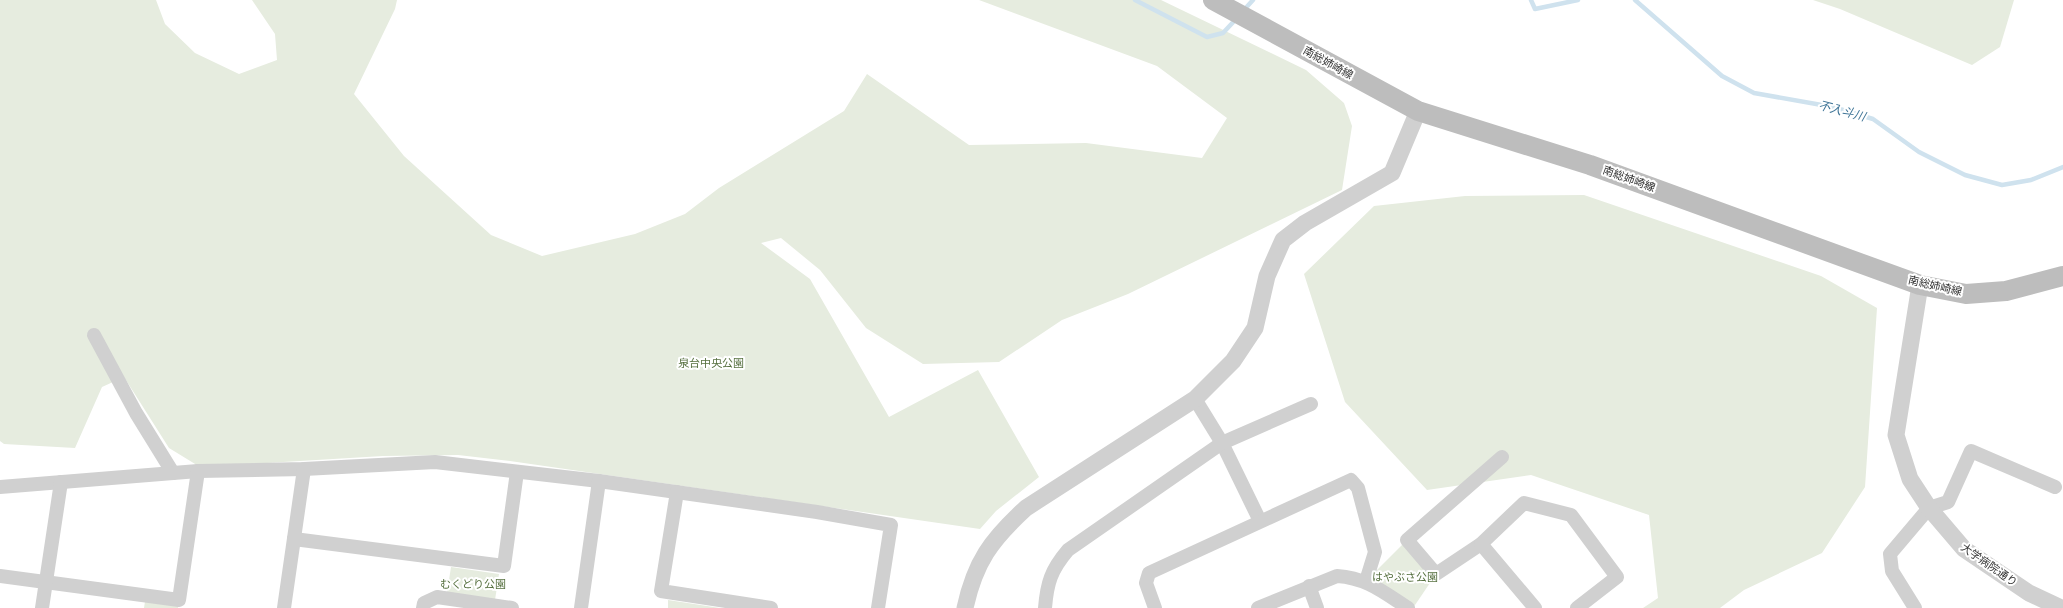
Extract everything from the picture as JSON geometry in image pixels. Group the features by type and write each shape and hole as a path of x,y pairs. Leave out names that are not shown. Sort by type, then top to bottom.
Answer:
{"main road":[{"name":"南総姉崎線","path":"1213,0 1418,111 1590,165 1920,285 1966,294 2006,291 2063,276"}],"street":[{"path":"965,608 971,583 986,552 1002,530 1038,500 1195,399 1233,361 1254,328 1267,276 1283,240 1305,223 1392,173 1418,111"},
{"name":"大学病院通り","path":"1920,285 1896,435 1910,479 1929,508 1964,549 2029,592 2061,608"},
{"path":"94,335 136,413 173,473"},
{"path":"1195,399 1222,443 1260,521"},
{"path":"1045,608 1046,586 1052,570 1068,550 1222,443 1311,404"},
{"path":"1915,608 1892,571 1890,554 1929,508 1948,502 1971,451 2055,487"},
{"path":"1502,457 1407,540 1436,574 1481,544 1524,503 1571,515 1617,577 1577,608"},
{"path":"0,487 198,471 304,469 435,462 599,481 817,512 891,525 878,608"},
{"path":"284,608 304,469"},
{"path":"0,576 179,600 198,471"},
{"path":"294,539 504,566 518,472"},
{"path":"1156,608 1146,583 1150,573 1351,480 1358,488 1375,552 1366,581"},
{"path":"581,608 599,481"},
{"path":"42,608 61,482"},
{"path":"677,492 661,591 771,608"},
{"path":"1481,544 1536,608"},
{"path":"1258,608 1309,586 1337,576 1350,577 1366,581 1408,608"},
{"path":"1309,586 1318,608"},
{"path":"424,608 424,603 437,597 512,608"}],"green space":[{"name":"泉台中央公園","path":"0,0 156,0 165,24 195,53 239,74 277,60 275,34 252,0 397,0 395,9 354,94 404,156 491,235 542,256 635,234 685,214 719,188 844,111 867,74 969,145 1086,143 1202,158 1227,118 1157,66 979,0 1161,0 1306,70 1344,103 1352,126 1342,190 1128,294 1062,320 999,362 923,364 866,328 820,270 781,238 761,243 810,279 889,417 978,370 1039,477 996,511 980,529 510,461 458,455 383,456 200,467 169,448 124,377 102,387 75,448 4,444 0,441"},
{"path":"1813,0 2014,0 2000,47 1972,65 1840,9"},
{"path":"1584,195 1821,276 1877,308 1865,487 1822,553 1744,590 1720,608 1643,608 1658,598 1649,515 1531,475 1427,490 1345,402 1304,274 1374,206 1465,196"},
{"name":"はやぶさ公園","path":"1407,540 1436,574 1413,608 1366,581"},
{"name":"むくどり公園","path":"451,567 499,574 495,600 447,593"},
{"path":"146,595 179,600 178,608 144,608"},
{"path":"668,600 720,608 668,608"}],"waterway":[{"name":"不入斗川","path":"1135,0 1207,37 1223,33 1237,18"},
{"name":"不入斗川","path":"1243,11 1253,0"},
{"name":"不入斗川","path":"1531,0 1535,9 1578,0"},
{"name":"不入斗川","path":"1635,0 1722,76 1754,93 1833,107 1873,119 1919,152 1965,175 2002,185 2031,180 2063,167"}]}
